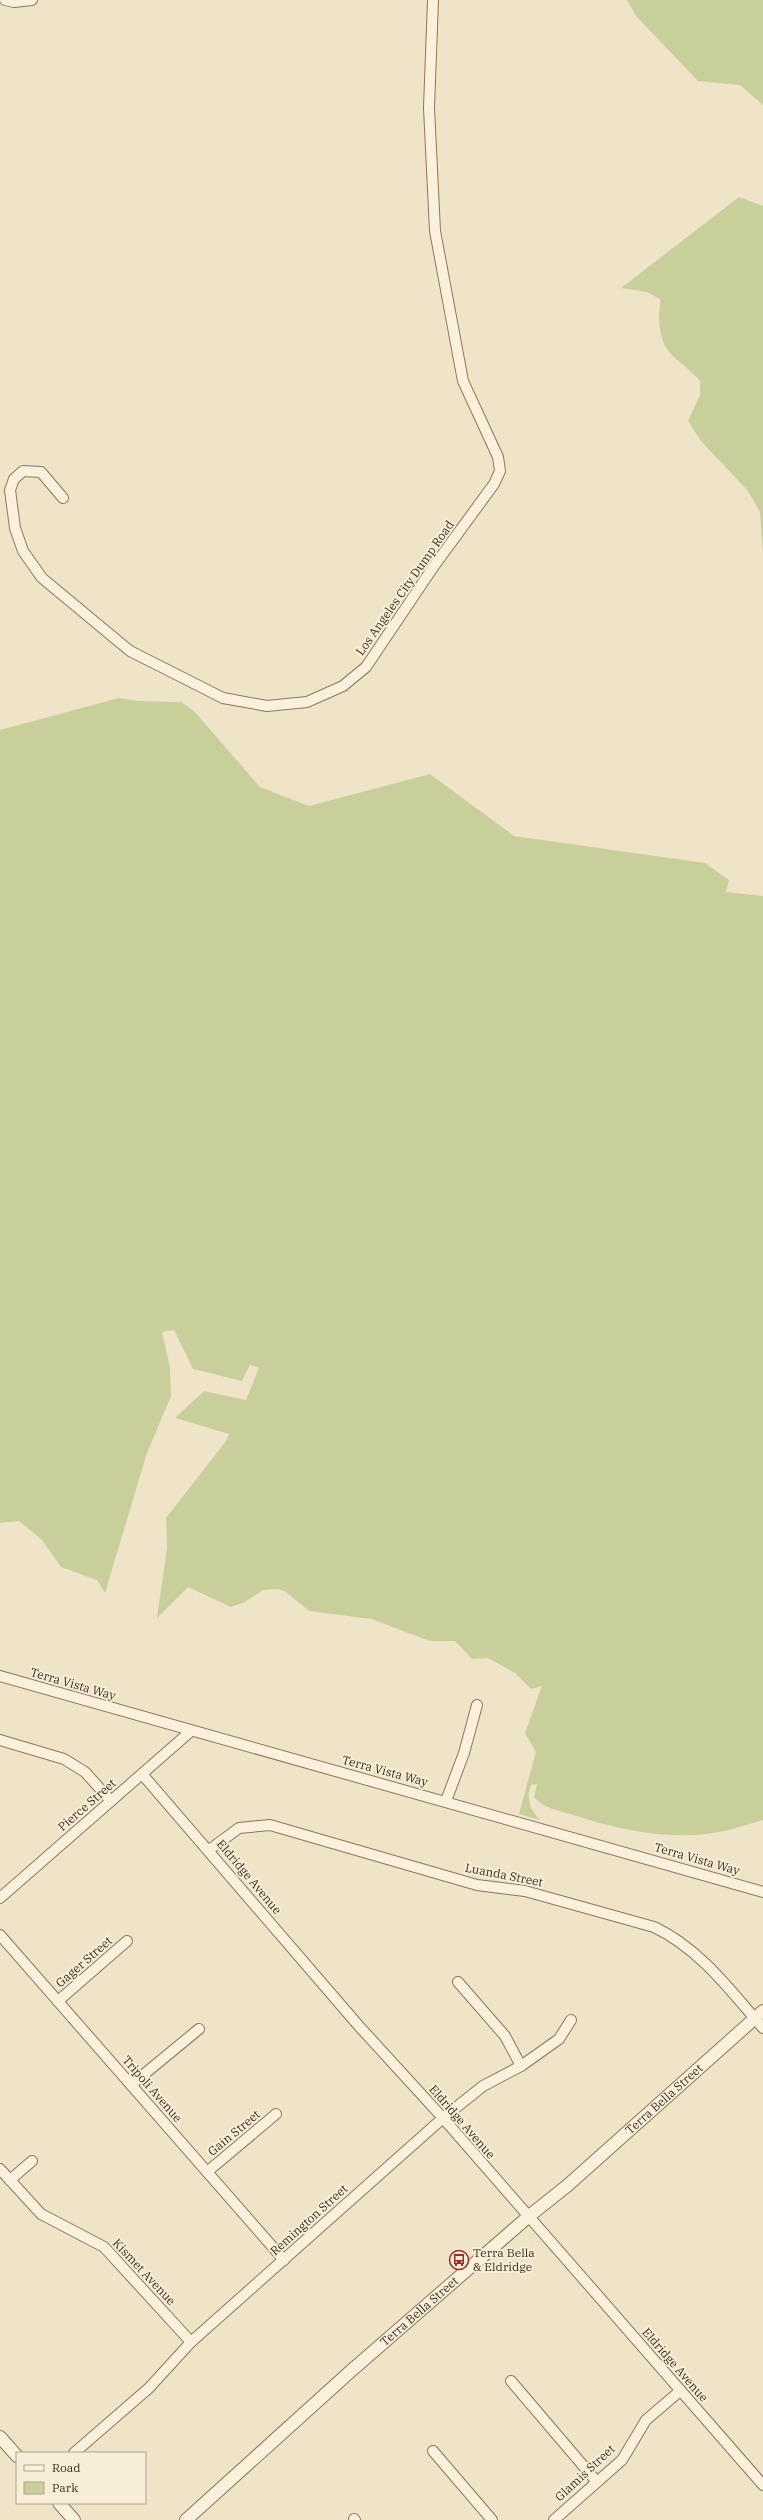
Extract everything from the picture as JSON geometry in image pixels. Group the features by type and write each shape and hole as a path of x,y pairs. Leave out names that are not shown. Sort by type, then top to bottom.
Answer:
{"street":[{"path":"5,0 14,2 32,0"},
{"name":"Los Angeles City Dump Road","path":"63,498 41,472 23,471 14,479 10,490 15,528 23,551 42,578 130,651 223,698 267,706 307,702 343,686 366,667 434,566 494,484 500,471 498,457 463,381 435,230 429,108 433,0"},
{"name":"Terra Vista Way","path":"0,1676 191,1731 446,1801 763,1892"},
{"path":"446,1801 464,1753 477,1705"},
{"name":"Pierce Street","path":"0,1898 191,1731"},
{"path":"0,1740 64,1759 85,1772 111,1801"},
{"name":"Eldridge Avenue","path":"142,1774 209,1850 358,2025 443,2118 763,2485"},
{"name":"Luanda Street","path":"209,1850 239,1828 270,1825 477,1885 525,1891 654,1927 674,1937 694,1952 759,2015 763,2028"},
{"name":"Tripoli Avenue","path":"0,1935 284,2260"},
{"name":"Gager Street","path":"58,2001 127,1941"},
{"path":"458,1982 505,2036 522,2066"},
{"name":"Terra Bella Street","path":"186,2520 352,2370 528,2217 568,2185 759,2015"},
{"name":"Remington Street","path":"75,2452 149,2388 191,2342 443,2118 483,2086 522,2066 559,2039 571,2020"},
{"path":"131,2085 199,2029"},
{"name":"Gain Street","path":"207,2172 276,2114"},
{"path":"10,2180 32,2161"},
{"name":"Kismet Avenue","path":"0,2169 41,2214 104,2247 191,2342"},
{"path":"511,2381 597,2482"},
{"name":"Glamis Street","path":"554,2520 622,2460 646,2420 680,2391"},
{"path":"0,2437 16,2455"},
{"path":"433,2451 492,2520"},
{"path":"60,2504 74,2520"}],"green space":[{"path":"627,0 763,0 763,105 740,85 698,81 636,16"},
{"path":"739,197 763,206 763,555 760,512 748,491 701,441 688,421 700,395 700,381 673,356 664,343 659,321 660,299 647,292 621,288"},
{"path":"119,698 138,701 182,702 195,712 260,787 309,806 430,774 514,836 705,863 729,880 726,892 763,896 763,1820 719,1832 663,1835 608,1825 542,1804 534,1797 537,1784 531,1785 529,1800 531,1808 540,1820 519,1814 536,1752 525,1733 542,1686 531,1689 515,1673 488,1658 472,1659 455,1641 430,1641 371,1619 309,1611 286,1592 279,1589 263,1590 245,1602 231,1607 188,1587 157,1618 167,1548 166,1518 226,1441 229,1434 175,1418 204,1391 246,1400 259,1368 250,1365 242,1381 193,1369 174,1330 162,1332 170,1367 171,1396 147,1453 105,1593 97,1580 61,1567 42,1540 19,1521 0,1523 0,730"}],"place":[{"name":"Terra Bella & Eldridge","path":"459,2260"}]}
